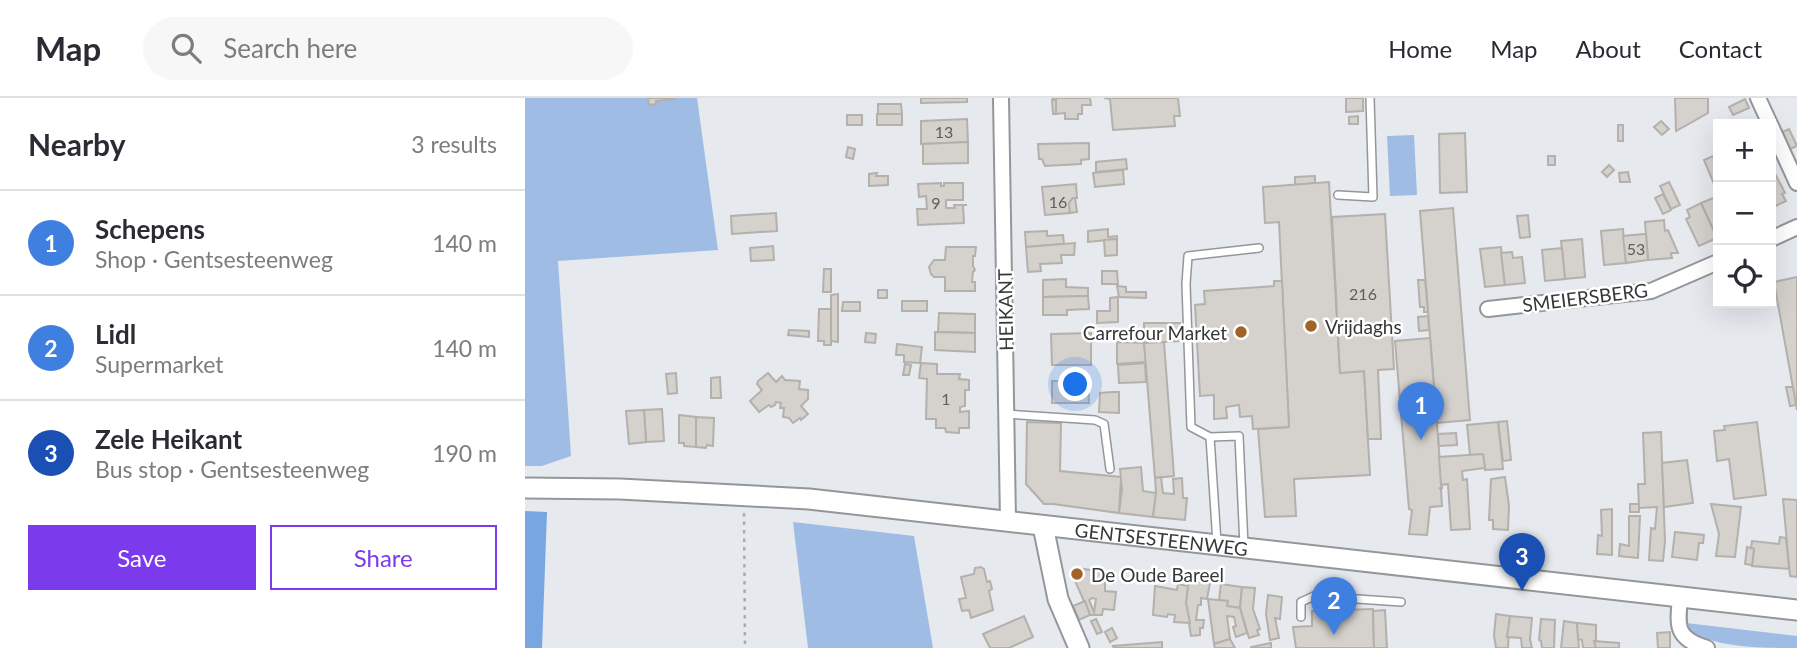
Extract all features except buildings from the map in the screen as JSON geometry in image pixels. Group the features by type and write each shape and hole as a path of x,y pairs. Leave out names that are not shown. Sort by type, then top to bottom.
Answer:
{"main road":[{"name":"GENTSESTEENWEG","path":"525,488 620,489 809,499 1797,610"},
{"path":"1043,526 1058,599 1079,648"}],"street":[{"name":"HEIKANT","path":"1001,98 1008,521"},
{"path":"1758,98 1767,119"},
{"path":"1776,138 1797,183"},
{"path":"1776,237 1797,227"},
{"name":"SMEIERSBERG","path":"1488,309 1651,291 1713,264"},
{"path":"1680,598 1678,618 1682,635 1686,640 1707,648"}],"lane":[{"path":"1338,195 1373,197 1370,98"},
{"path":"1244,548 1238,436 1210,437 1191,427 1186,284 1188,256 1259,248"},
{"path":"1006,414 1095,420 1104,424 1110,469"},
{"path":"1210,437 1217,545"},
{"path":"1301,617 1301,602 1314,596 1401,602"}],"path":[{"path":"743,496 745,648"}],"shaded area":[{"path":"525,98 697,98 718,250 558,261 571,456 542,466 525,466"},
{"path":"1414,135 1417,195 1390,196 1387,136"},
{"path":"525,511 547,512 542,648 525,648"},
{"path":"793,522 914,536 933,648 808,648"},
{"path":"1686,623 1797,636 1797,648 1754,647 1713,641 1688,631"}],"place":[{"name":"Vrijdaghs","path":"1311,326"},
{"name":"Carrefour Market","path":"1241,332"},
{"name":"Schepens","path":"1421,440"},
{"name":"De Oude Bareel","path":"1077,574"},
{"name":"Zele Heikant","path":"1522,591"},
{"name":"Lidl","path":"1334,635"}]}
